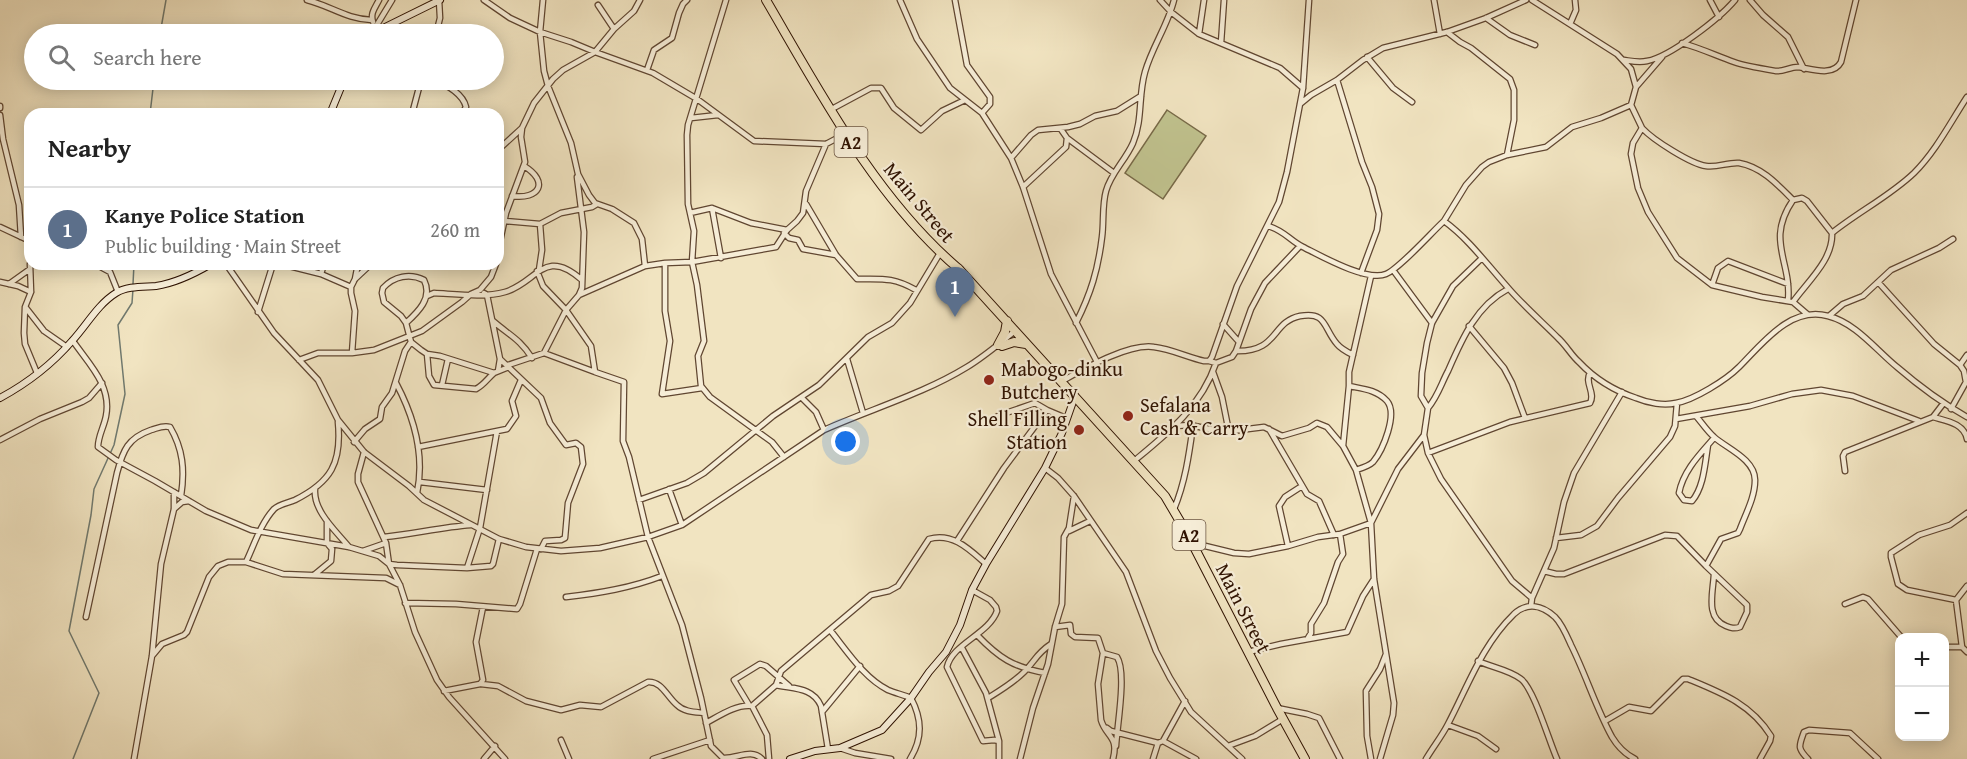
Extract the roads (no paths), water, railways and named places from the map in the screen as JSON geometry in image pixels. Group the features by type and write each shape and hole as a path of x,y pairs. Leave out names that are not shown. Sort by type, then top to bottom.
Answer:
{"highway":[{"name":"Main Street","path":"766,0 845,134 906,214 940,253 982,290 1054,373"},
{"name":"Main Street","path":"958,268 1165,496 1193,543 1303,759"},
{"path":"1000,345 1007,321"},
{"path":"1000,345 1014,342 1026,344"}],"street":[{"path":"307,0 358,20 372,20"},
{"path":"372,24 372,12 379,0"},
{"path":"378,24 392,0"},
{"path":"390,24 440,0 438,24"},
{"path":"484,0 510,18 540,32 647,70 697,99 754,141 826,144 845,134"},
{"path":"543,0 540,32 542,63 548,86 571,143 584,232 582,280 579,295"},
{"path":"597,204 561,213 540,224 504,220 524,166 522,128 534,103 562,70 595,52 614,29 634,11 640,0"},
{"path":"647,70 654,50 672,38 679,13 687,0"},
{"path":"726,0 687,135 690,213 694,231 692,262 704,340 698,356 702,388 710,397 772,442 784,457"},
{"path":"900,0 917,39 933,65 950,88 982,113 1011,158 1044,248 1048,267 1097,362"},
{"path":"955,0 967,65 990,97 990,104 982,113"},
{"path":"1160,0 1171,12 1199,34 1284,70 1303,88"},
{"path":"1076,323 1096,277 1105,197 1114,173 1127,154 1137,131 1146,69 1174,0"},
{"path":"1199,34 1204,0"},
{"path":"1221,43 1224,0"},
{"path":"1209,362 1215,352 1237,286 1279,202 1303,88 1309,0"},
{"path":"1434,0 1440,34"},
{"path":"1300,104 1383,48 1447,32 1526,0"},
{"path":"1532,0 1624,60 1633,71 1636,87"},
{"path":"1570,24 1576,10 1575,0"},
{"path":"1710,0 1719,17"},
{"path":"1624,60 1646,62 1666,52 1719,17 1735,0"},
{"path":"1750,0 1788,37 1804,69"},
{"path":"1682,43 1740,64 1778,71 1795,67 1829,71 1838,68 1856,0"},
{"path":"598,5 614,29"},
{"path":"1486,18 1510,35 1535,45"},
{"path":"1447,32 1510,79 1514,90 1514,120 1507,155"},
{"path":"1666,52 1636,87 1631,105 1642,128 1680,155 1705,166 1740,164 1754,169 1769,177 1793,200"},
{"path":"1367,57 1393,88 1412,102"},
{"path":"1337,80 1378,214 1377,230 1361,273"},
{"path":"830,110 871,88 878,87 894,108 921,130 942,111 965,100"},
{"path":"332,108 340,90"},
{"path":"414,108 418,90"},
{"path":"453,90 464,100 465,108"},
{"path":"1011,158 1034,132 1080,124 1095,116 1117,111 1141,96"},
{"path":"1832,233 1878,202 1913,174 1945,134 1967,97"},
{"path":"1268,226 1280,230 1300,246 1361,273 1380,276 1392,270 1444,221 1476,172 1489,162 1507,155 1546,147 1572,128 1631,105"},
{"path":"0,115 18,206 21,237"},
{"path":"691,118 719,115"},
{"path":"504,144 522,128"},
{"path":"1060,128 1067,138 1114,173"},
{"path":"1642,128 1633,143 1631,154 1641,198 1677,258 1712,285 1762,297 1791,301 1807,314"},
{"path":"1023,187 1066,147 1067,138"},
{"path":"427,354 430,381 434,385 476,389 496,372 517,360 532,358 544,353 566,310 579,295 645,267 721,258 776,247 801,216 811,177 826,144"},
{"path":"0,149 7,152"},
{"path":"512,196 524,196 539,188 539,179 536,174 524,166"},
{"path":"576,171 585,189 597,204 612,209 634,223 642,239 645,267"},
{"path":"1802,198 1807,201 1832,233 1831,247 1822,266 1791,301 1779,240 1784,215 1793,200 1802,198"},
{"path":"805,202 836,255 857,279 886,278 916,290"},
{"path":"690,213 712,208 751,223 786,232 789,238 798,240 803,249 836,255"},
{"path":"712,208 721,258"},
{"path":"1444,221 1461,234 1508,289 1560,339 1578,362 1622,392 1651,402 1677,403 1722,380 1738,368 1764,340 1781,327 1807,314 1829,316 1859,332 1896,367 1943,404 1967,417"},
{"path":"540,224 542,250 538,271 543,286 566,310 592,348 595,372"},
{"path":"1,228 24,238"},
{"path":"1829,316 1843,304 1863,296 1892,270 1953,239"},
{"path":"1062,381 1097,362 1150,346 1216,363 1232,357 1251,309 1265,283 1300,246"},
{"path":"639,500 687,483 704,473 773,416 802,398 868,338 892,323 910,303 940,253"},
{"path":"1428,408 1422,396 1422,373 1426,343 1432,323 1453,286 1482,258"},
{"path":"1712,285 1718,268 1728,261 1788,284"},
{"path":"665,263 665,311 670,340 662,394 702,388"},
{"path":"427,296 434,293 487,295 505,292 515,288 538,271 555,266 571,270 582,280"},
{"path":"9,284 25,270"},
{"path":"30,270 31,292 25,307 25,344 37,373"},
{"path":"106,270 110,272 118,292"},
{"path":"0,397 37,373 67,347 105,302 118,292 144,286 156,286 181,279 200,270"},
{"path":"230,270 258,312 324,389 338,420 364,452 424,500 498,539 539,549 600,548 648,537 682,525 824,430 911,395 965,368 1017,331"},
{"path":"258,312 271,270"},
{"path":"305,270 351,287"},
{"path":"321,274 322,270"},
{"path":"352,353 355,311 351,287 357,270"},
{"path":"355,279 365,270"},
{"path":"298,360 310,354 374,350 422,331 471,294 480,290 494,270"},
{"path":"1392,270 1432,323"},
{"path":"354,442 365,429 380,419 382,407 392,393 405,351 411,342 406,323 384,302 382,293 384,285 404,276 418,277 426,283 427,296 423,305 406,323"},
{"path":"1343,446 1349,386 1348,372 1371,276"},
{"path":"0,282 31,292"},
{"path":"1878,282 1934,344 1960,365 1966,375 1966,382 1951,408"},
{"path":"1508,289 1493,298 1469,326 1437,398 1428,408 1424,435 1428,453 1442,479 1512,581 1532,598"},
{"path":"480,290 487,295 493,321 500,359 496,372"},
{"path":"25,307 44,332 67,347"},
{"path":"1236,351 1261,348 1270,342 1288,321 1296,317 1314,315 1322,319 1338,345 1353,355"},
{"path":"493,321 512,334 532,358"},
{"path":"1223,324 1239,342"},
{"path":"1469,326 1504,368 1526,418"},
{"path":"72,341 96,371 102,383 107,409 98,447 206,512 260,533 349,547 379,556 389,564 467,568 491,566 498,539"},
{"path":"411,342 427,354 496,372"},
{"path":"544,353 624,382 623,438 648,537 682,625 711,746 723,758 751,753 757,754 762,759"},
{"path":"1960,365 1967,355"},
{"path":"442,385 448,359"},
{"path":"405,603 519,608 539,549 545,541 565,538 568,504 581,471 583,458 579,445 576,443 566,446 550,423 541,398 500,359"},
{"path":"847,359 863,413"},
{"path":"1134,461 1176,426 1195,402 1214,372 1216,363"},
{"path":"1214,372 1229,432"},
{"path":"1428,453 1526,418 1590,403 1592,398 1587,380 1590,372"},
{"path":"418,447 507,429 516,416 512,401 521,380"},
{"path":"0,440 40,419 82,402 89,398 102,383"},
{"path":"396,383 411,415 418,447 420,482 417,493"},
{"path":"1349,386 1374,391 1386,400 1392,413 1381,450 1372,462 1356,470"},
{"path":"1676,419 1821,390 1853,396 1919,421"},
{"path":"1531,606 1532,598 1556,538 1564,502 1574,473 1622,392"},
{"path":"790,759 840,748 882,730 911,698 946,652 960,625 972,590 1045,468 1062,433 1075,396"},
{"path":"802,398 816,412 824,430"},
{"path":"983,424 1000,415 1037,403 1066,418"},
{"path":"1556,538 1581,535 1597,526 1670,437 1676,419 1677,403"},
{"path":"1933,417 1943,404"},
{"path":"957,541 1004,468 1047,410"},
{"path":"1696,416 1714,438 1737,451 1751,469 1755,479 1753,494 1738,533 1721,539 1706,566"},
{"path":"1845,471 1843,456 1845,452 1933,417 1958,426 1966,434 1967,440"},
{"path":"246,562 269,515 278,506 315,489 330,472 337,454 338,420"},
{"path":"1176,426 1193,426 1229,432 1255,427 1268,429 1285,436 1317,423 1327,427 1343,446 1356,470 1371,523 1374,579 1394,708 1380,759"},
{"path":"1174,509 1185,476 1193,426"},
{"path":"86,617 118,461 134,438 159,427 170,427 183,461 181,496"},
{"path":"1268,429 1307,494 1318,501 1337,535 1343,554 1324,603 1311,624 1308,639"},
{"path":"467,568 480,528 498,431"},
{"path":"1193,543 1242,554 1337,535 1371,523 1398,469 1424,435"},
{"path":"1708,445 1705,467 1696,496 1692,501 1684,500 1679,493 1685,474 1708,445 1714,438"},
{"path":"364,452 358,482 384,537 389,564 400,585 424,655 444,691 505,759"},
{"path":"1045,468 1058,478 1074,496 1126,572 1156,651 1191,712 1242,759"},
{"path":"420,482 487,490"},
{"path":"1288,546 1280,506 1285,497 1302,486"},
{"path":"315,489 317,504 327,521 349,547"},
{"path":"669,489 682,525"},
{"path":"134,759 152,656 161,564 174,509 174,492"},
{"path":"1020,759 1062,604 1064,537 1069,528 1074,496"},
{"path":"174,509 182,502 191,501"},
{"path":"1956,600 1907,590 1898,584 1891,557 1892,553 1919,535 1950,525 1967,513"},
{"path":"314,575 331,561 332,549 327,543 327,521"},
{"path":"1066,532 1090,521"},
{"path":"384,537 473,525"},
{"path":"1544,571 1564,573 1671,534 1684,541 1706,566 1747,605 1742,624 1736,628 1722,625 1713,617 1714,574"},
{"path":"706,723 736,709 750,706 776,685 781,670 871,595 889,591 898,586 929,539 957,541 986,564"},
{"path":"362,551 386,543"},
{"path":"152,656 162,644 188,632 212,571 228,562 246,562 283,574 386,578 400,585"},
{"path":"566,597 616,591 662,576"},
{"path":"1248,652 1347,632 1363,596 1374,579"},
{"path":"1967,586 1956,600 1962,647 1967,652"},
{"path":"972,590 990,600 997,611 978,634 949,661 948,667 983,741 999,741"},
{"path":"1845,604 1863,597 1868,599 1898,633"},
{"path":"1426,759 1448,725 1478,661 1489,644 1514,614 1526,606 1531,606 1555,618 1566,633 1619,747 1635,759"},
{"path":"481,684 483,678 476,642 483,607"},
{"path":"1055,627 1070,625 1071,634 1075,637 1098,638 1103,653 1098,684 1102,725 1112,737 1116,748"},
{"path":"830,630 872,678 888,690 911,698 919,719 920,731 918,744 910,759"},
{"path":"978,634 1005,660 1027,670 1045,673"},
{"path":"988,698 1011,684 1027,670 1036,656 1051,644"},
{"path":"1949,647 1962,647"},
{"path":"962,648 988,698 999,741 999,759"},
{"path":"1371,759 1366,736 1366,692 1380,669 1386,652"},
{"path":"1103,653 1117,657 1121,665 1120,711 1113,759"},
{"path":"1478,661 1524,681 1535,702 1557,759"},
{"path":"769,759 767,735 734,680 760,664 766,666 791,687"},
{"path":"822,712 860,666"},
{"path":"1605,721 1629,707 1651,711 1683,679 1687,678 1718,692 1753,713 1771,736 1760,759"},
{"path":"444,691 493,684 526,701 561,710 580,705 598,708 648,682 655,682 682,709 704,713"},
{"path":"776,685 806,691 816,696 821,706 828,749"},
{"path":"1153,759 1185,701"},
{"path":"1277,708 1319,718 1340,759"},
{"path":"1228,746 1255,736 1284,721"},
{"path":"1102,725 1111,731 1161,742 1196,759"},
{"path":"1448,725 1478,736 1496,749"},
{"path":"1808,759 1799,748 1804,732 1809,730 1850,733 1878,759"},
{"path":"561,740 569,759"},
{"path":"653,759 710,740"},
{"path":"484,759 495,746"},
{"path":"840,748 891,759"}],"waterway":[{"path":"162,24 166,0"},
{"path":"151,108 153,90"},
{"path":"133,284 134,270"},
{"path":"73,759 99,693 69,631 94,489 114,445 125,394 118,325 132,303 133,289"}],"place":[{"name":"Kanye Police Station","path":"955,317"},
{"name":"Mabogo-dinku Butchery","path":"989,380"},
{"name":"Sefalana Cash & Carry","path":"1128,416"},
{"name":"Shell Filling Station","path":"1079,430"}]}
